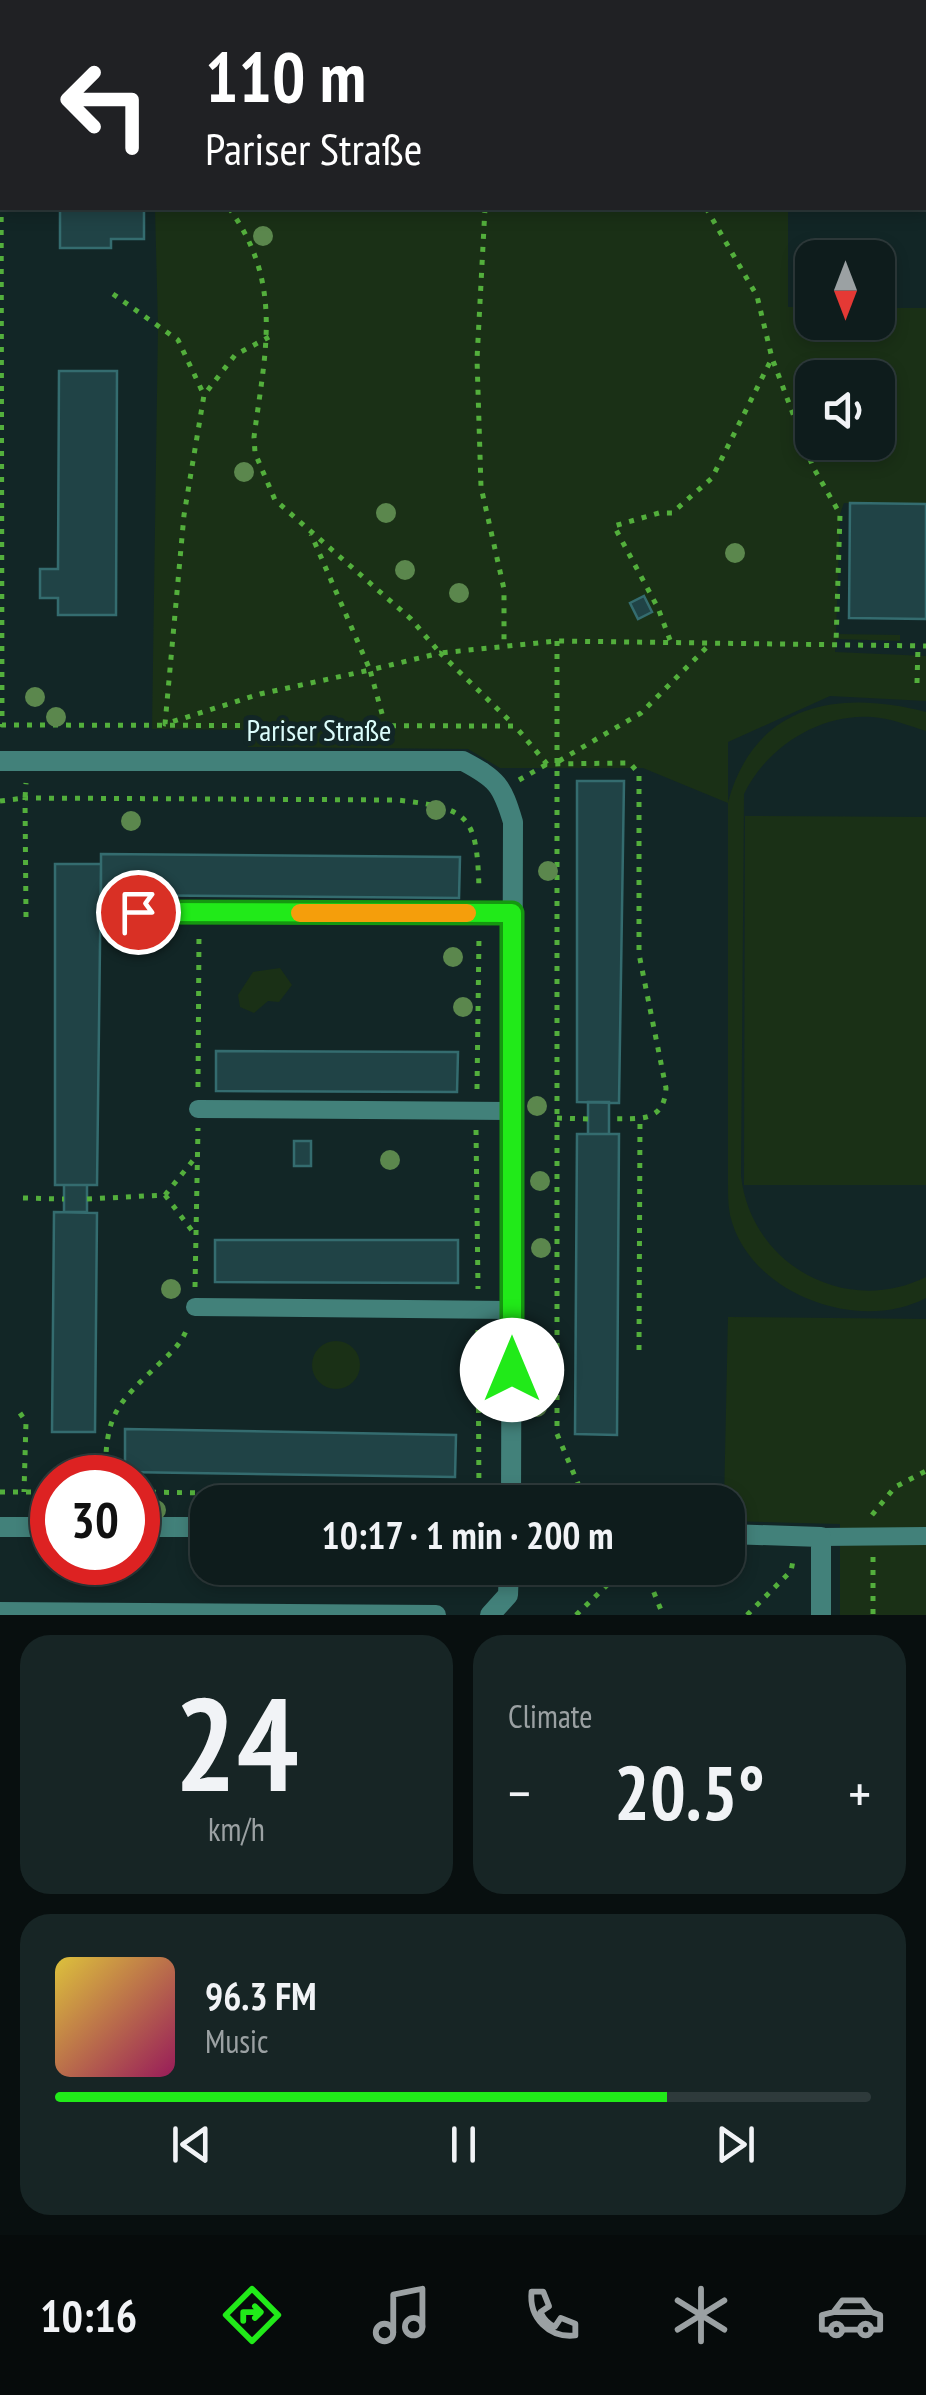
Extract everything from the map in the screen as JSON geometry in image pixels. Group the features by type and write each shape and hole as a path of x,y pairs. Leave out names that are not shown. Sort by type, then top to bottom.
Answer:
{"street":[{"name":"Pariser Straße","path":"0,761 464,761 504,789 513,822 511,1485"},
{"path":"138,912 512,913"},
{"path":"0,1526 30,1527"},
{"path":"160,1527 190,1527"},
{"path":"745,1534 820,1536 821,1615"},
{"path":"490,1615 508,1595 508,1585"},
{"path":"0,1612 436,1615"}],"lane":[{"path":"198,1109 512,1111"},
{"path":"195,1307 512,1310"},
{"path":"820,1536 926,1536"}],"path":[{"path":"1,210 2,725 515,726"},
{"path":"230,210 248,234 262,289 268,336 255,453 275,500 411,619 515,726 546,764 630,764 639,774 639,954 666,1088 665,1105 658,1113 640,1118 609,1118"},
{"path":"484,210 477,359 481,487 504,589 504,645"},
{"path":"707,210 758,296 772,358 813,467 840,514 836,643"},
{"path":"113,294 178,340 204,394"},
{"path":"165,724 184,515 204,394 235,356 268,336"},
{"path":"670,640 658,608 614,526 659,512 672,514 712,478 772,358"},
{"path":"311,533 370,670 396,760"},
{"path":"165,724 213,712 260,694 440,653 504,645 670,640 926,646"},
{"path":"557,641 557,1434 579,1485"},
{"path":"557,762 642,713 712,642"},
{"path":"917,684 918,646"},
{"path":"26,917 25,798 398,800 445,805 468,822 478,854 479,913 478,1485"},
{"path":"105,1455 105,1437 118,1404 182,1342 195,1307 200,912"},
{"path":"557,1118 588,1118"},
{"path":"639,1350 640,1118"},
{"path":"87,1199 164,1195 197,1156"},
{"path":"164,1195 196,1236"},
{"path":"22,1198 64,1199"},
{"path":"20,1413 26,1422 24,1492"},
{"path":"820,1536 873,1515 895,1488 926,1470"},
{"path":"0,1492 30,1492"},
{"path":"160,1492 190,1493"},
{"path":"747,1615 792,1570 799,1536"},
{"path":"576,1615 607,1585"},
{"path":"651,1585 664,1615"}],"green space":[{"path":"155,210 788,210 788,307 795,307 795,340 895,340 895,308 926,308 926,504 844,503 840,514 836,634 900,635 900,641 836,639 835,652 926,656 926,701 830,696 728,742 728,802 741,769 758,743 779,724 804,712 861,703 926,712 926,731 872,717 852,717 814,727 780,748 744,794 741,1176 749,1208 763,1235 783,1258 807,1275 835,1286 865,1291 895,1288 926,1277 926,1298 899,1308 869,1311 838,1308 809,1299 782,1285 759,1266 741,1242 730,1215 728,803 643,768 500,768 468,749 248,747 248,730 152,729 158,327"},
{"path":"745,816 926,817 926,1185 744,1185"},
{"path":"280,968 292,985 279,1002 268,1001 254,1013 240,1007 238,995 253,972"},
{"path":"728,1317 926,1319 926,1615 840,1615 840,1524 745,1521 745,1485 724,1485"},
{"path":"336,1341 353,1348 360,1365 353,1382 336,1389 319,1382 312,1365 319,1348"}],"building":[{"path":"60,210 144,210 144,239 111,239 111,248 60,248"},
{"path":"59,371 117,371 116,615 58,615 58,598 40,598 40,569 58,569"},
{"path":"850,503 926,504 926,619 849,618"},
{"path":"644,596 652,612 638,619 630,603"},
{"path":"577,781 624,781 619,1103 577,1102"},
{"path":"101,854 460,857 459,898 101,895"},
{"path":"55,864 101,864 97,1185 55,1185"},
{"path":"216,1051 458,1052 457,1092 216,1091"},
{"path":"588,1102 609,1102 609,1134 588,1134"},
{"path":"577,1134 619,1134 617,1435 575,1434"},
{"path":"294,1141 311,1141 311,1166 294,1166"},
{"path":"64,1185 87,1185 87,1212 64,1212"},
{"path":"54,1212 97,1213 95,1432 52,1432"},
{"path":"215,1240 458,1240 458,1283 215,1282"},
{"path":"125,1429 456,1435 455,1477 160,1473 160,1455 125,1455"}],"slow traffic":[{"path":"300,913 467,913"}],"route":[{"path":"138,912 512,913 512,1370"}]}
